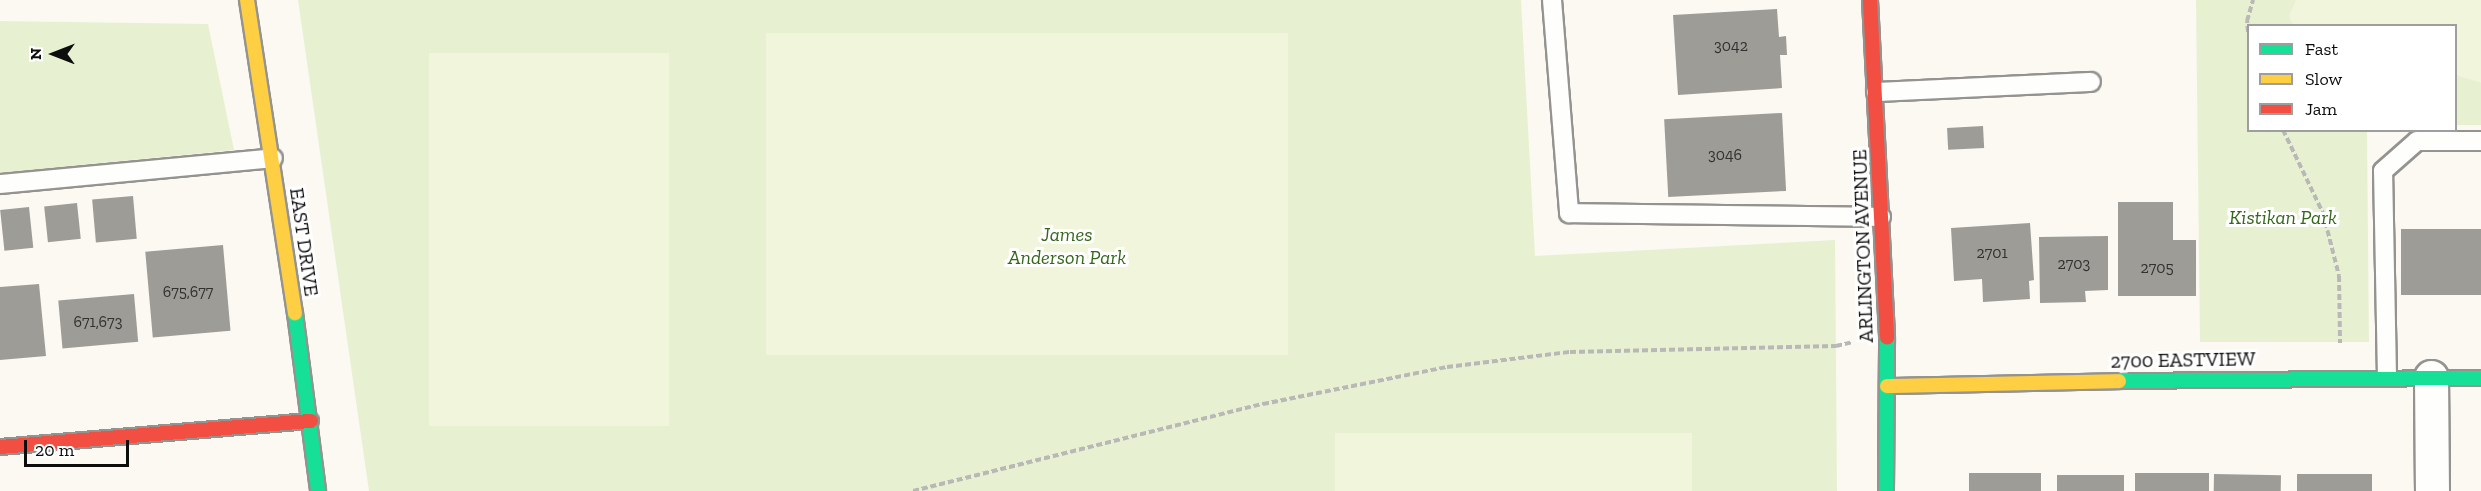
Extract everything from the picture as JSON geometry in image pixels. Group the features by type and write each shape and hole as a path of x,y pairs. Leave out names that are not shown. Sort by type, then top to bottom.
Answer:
{"street":[{"name":"EAST DRIVE","path":"247,0 273,158 311,421 318,491"},
{"name":"ARLINGTON AVENUE","path":"1870,0 1887,343 1886,491"},
{"name":"2700 EASTVIEW","path":"1887,386 2387,377 2481,378"},
{"path":"2431,377 2432,491"},
{"path":"0,447 311,421"}],"lane":[{"path":"1552,0 1569,213 1881,216"},
{"path":"1876,92 2091,82"},
{"path":"2387,377 2383,171 2417,141 2481,141"},
{"path":"0,184 273,158"}],"path":[{"path":"2247,24 2253,0"},
{"path":"2284,132 2324,213 2338,276 2340,348 2387,348"},
{"path":"913,491 1263,404 1447,367 1570,352 1887,343"}],"green space":[{"name":"James Anderson Park","path":"298,0 1521,0 1535,256 1835,240 1837,491 369,491"},
{"name":"Kistikan Park","path":"2196,0 2481,0 2481,125 2457,125 2457,24 2247,24 2247,132 2367,132 2369,342 2200,342"},
{"path":"2296,0 2481,0 2481,83 2457,75 2457,24 2293,24 2289,16"},
{"path":"0,21 208,24 234,150 0,173"},
{"path":"766,33 1288,33 1288,355 766,355"},
{"path":"429,53 669,53 669,426 429,426"},
{"path":"1335,433 1692,433 1692,491 1335,491"}],"building":[{"path":"1777,9 1779,37 1786,36 1787,55 1780,55 1782,88 1678,95 1673,15"},
{"path":"1782,113 1786,191 1668,197 1664,119"},
{"path":"1983,126 1984,148 1948,150 1947,128"},
{"path":"133,196 137,239 96,242 92,200"},
{"path":"2118,202 2173,202 2173,240 2196,240 2196,296 2118,296"},
{"path":"77,203 81,239 48,242 44,206"},
{"path":"29,207 33,248 4,251 0,210"},
{"path":"2030,223 2034,280 2029,281 2030,299 1983,302 1982,279 1954,281 1951,228"},
{"path":"2401,229 2481,229 2481,295 2401,295"},
{"path":"2108,236 2108,290 2085,291 2086,302 2040,303 2039,237"},
{"path":"223,245 230,331 153,337 145,252"},
{"path":"39,284 46,356 0,360 0,287"},
{"path":"134,294 138,342 62,348 58,301"},
{"path":"1969,473 2041,473 2041,491 1969,491"},
{"path":"2135,473 2209,473 2209,491 2135,491"},
{"path":"2214,474 2281,475 2281,491 2214,491"},
{"path":"2297,474 2372,474 2372,491 2297,491"},
{"path":"2057,475 2124,475 2124,491 2057,491"}],"traffic: fast":[{"path":"295,313 318,491"},
{"path":"1886,491 1887,338"},
{"path":"2119,381 2481,378"}],"traffic: slow":[{"path":"247,0 295,313"},
{"path":"1887,386 2119,381"}],"traffic: jam":[{"path":"1870,0 1887,338"},
{"path":"0,447 311,421"}]}
